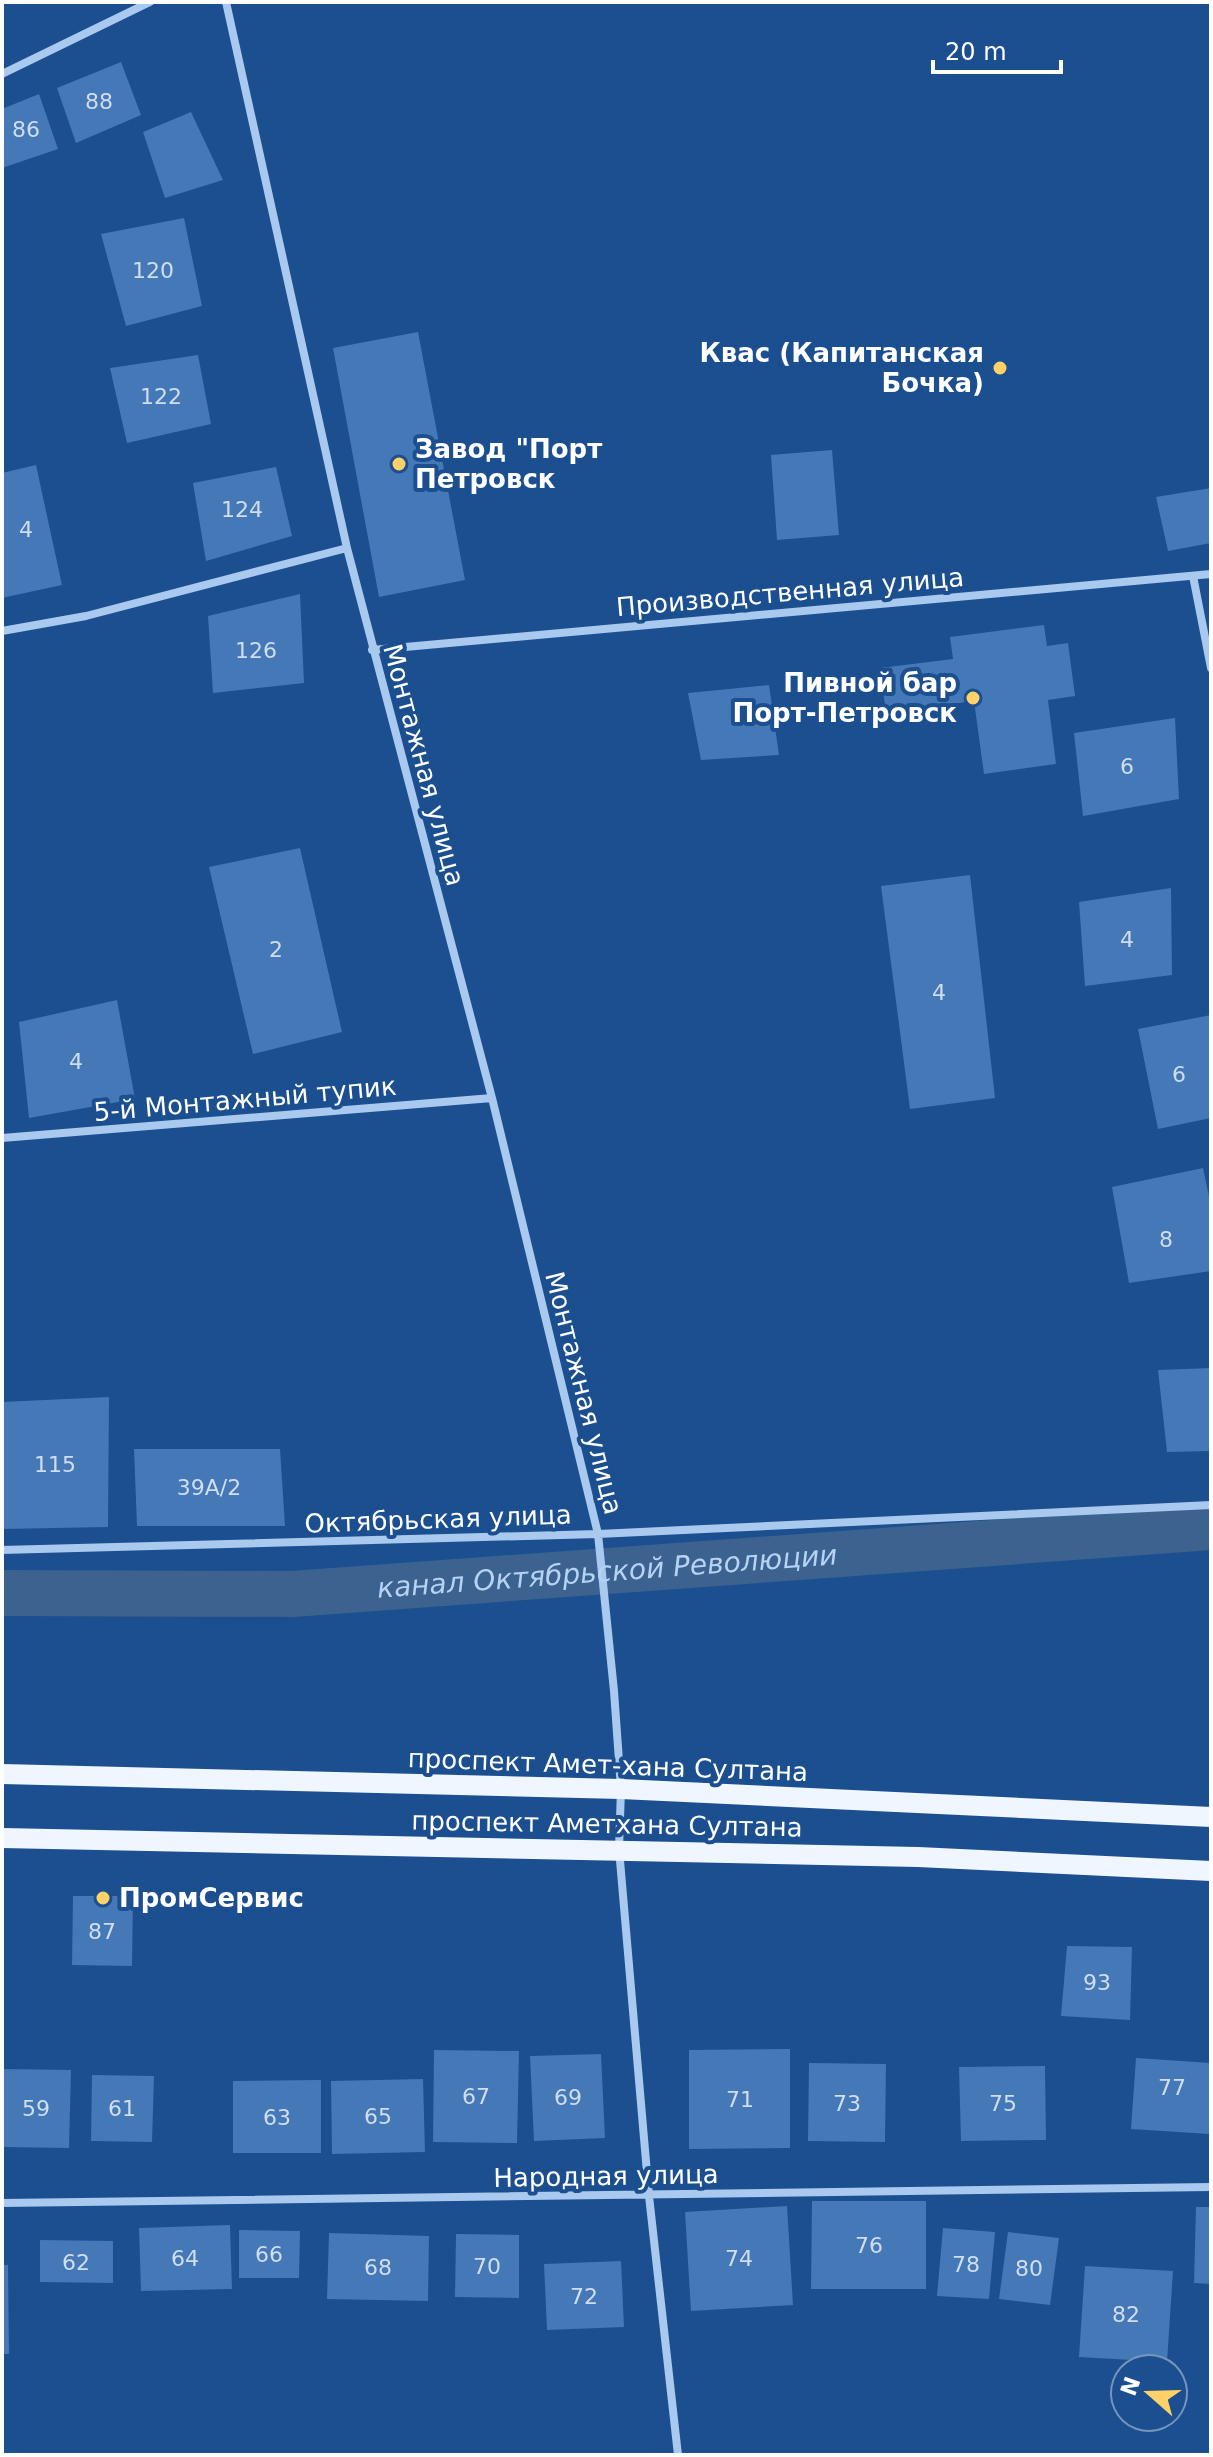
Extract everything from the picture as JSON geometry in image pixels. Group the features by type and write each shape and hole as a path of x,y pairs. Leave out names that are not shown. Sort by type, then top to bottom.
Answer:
{"main road":[{"name":"проспект Амет-хана Султана","path":"2,1774 621,1789 1211,1817"},
{"name":"проспект Аметхана Султана","path":"2,1838 918,1857 1211,1871"}],"street":[{"path":"2,74 150,2"},
{"name":"Монтажная улица","path":"226,2 347,548 492,1098 598,1534 614,1691 621,1789 619,1849 649,2196 678,2455"},
{"path":"2,631 86,616 347,548"},
{"name":"Производственная улица","path":"372,650 1211,574"},
{"path":"1193,576 1211,668"},
{"name":"5-й Монтажный тупик","path":"2,1138 492,1098"},
{"name":"Октябрьская улица","path":"2,1550 598,1534 1211,1505"},
{"name":"Народная улица","path":"2,2203 1211,2187"}],"building":[{"path":"121,62 141,115 76,143 57,88"},
{"path":"39,94 58,149 2,168 2,109"},
{"path":"191,112 223,180 165,198 143,132"},
{"path":"184,218 202,306 126,326 101,234"},
{"name":"Завод \"Порт Петровск","path":"418,332 465,580 379,597 333,348"},
{"path":"198,355 211,424 127,443 110,368"},
{"path":"832,450 839,535 777,540 771,455"},
{"path":"36,465 62,585 2,598 2,473"},
{"path":"276,467 292,536 206,561 193,483"},
{"path":"1211,488 1211,543 1168,551 1156,497"},
{"path":"300,594 304,683 213,693 208,616"},
{"name":"Пивной бар Порт-Петровск","path":"1044,625 1047,646 1068,643 1075,696 1048,700 1056,764 984,774 974,701 886,713 880,668 953,659 950,637"},
{"path":"769,685 779,755 701,760 688,693"},
{"path":"1175,718 1179,799 1083,816 1074,733"},
{"path":"300,848 342,1032 253,1054 209,867"},
{"path":"970,875 995,1098 910,1109 881,886"},
{"path":"1171,888 1172,975 1085,986 1079,902"},
{"path":"117,1000 135,1099 29,1118 19,1022"},
{"path":"1211,1015 1211,1118 1158,1129 1138,1029"},
{"path":"1203,1168 1211,1206 1211,1271 1129,1283 1112,1187"},
{"path":"1211,1368 1211,1451 1167,1452 1158,1370"},
{"path":"109,1397 108,1527 2,1529 2,1402"},
{"path":"134,1449 280,1449 285,1526 137,1526"},
{"path":"73,1896 133,1896 132,1966 72,1965"},
{"path":"1067,1946 1132,1947 1130,2020 1061,2016"},
{"path":"790,2049 790,2148 689,2149 689,2050"},
{"path":"434,2050 519,2051 517,2143 433,2142"},
{"path":"601,2054 605,2138 534,2141 530,2056"},
{"path":"1136,2058 1211,2063 1209,2134 1131,2129"},
{"path":"809,2063 886,2064 885,2142 808,2141"},
{"path":"1045,2066 1046,2140 961,2141 959,2067"},
{"path":"2,2069 71,2070 69,2148 2,2147"},
{"path":"92,2075 154,2076 152,2142 91,2141"},
{"path":"423,2079 425,2152 332,2154 331,2081"},
{"path":"321,2080 321,2153 233,2153 233,2081"},
{"path":"812,2201 926,2201 926,2289 811,2289"},
{"path":"787,2206 793,2305 691,2311 685,2212"},
{"path":"1196,2207 1211,2207 1211,2284 1194,2283"},
{"path":"230,2225 232,2289 141,2291 139,2228"},
{"path":"943,2228 995,2232 989,2299 937,2296"},
{"path":"239,2230 300,2231 299,2278 239,2278"},
{"path":"1008,2232 1059,2238 1050,2305 999,2299"},
{"path":"329,2233 429,2236 428,2301 327,2299"},
{"path":"456,2234 519,2235 519,2298 455,2297"},
{"path":"40,2240 113,2241 113,2283 40,2282"},
{"path":"621,2261 624,2327 547,2330 544,2264"},
{"path":"2,2265 8,2265 9,2354 2,2354"},
{"path":"1085,2266 1173,2271 1168,2353 1109,2353 1109,2359 1079,2357"}],"waterway":[{"name":"канал Октябрьской Революции","path":"2,1593 292,1594 1211,1527"}],"place":[{"name":"Квас (Капитанская Бочка)","path":"1000,368"},
{"name":"Завод \"Порт Петровск","path":"399,464"},
{"name":"Пивной бар Порт-Петровск","path":"973,698"},
{"name":"ПромСервис","path":"103,1898"}]}
